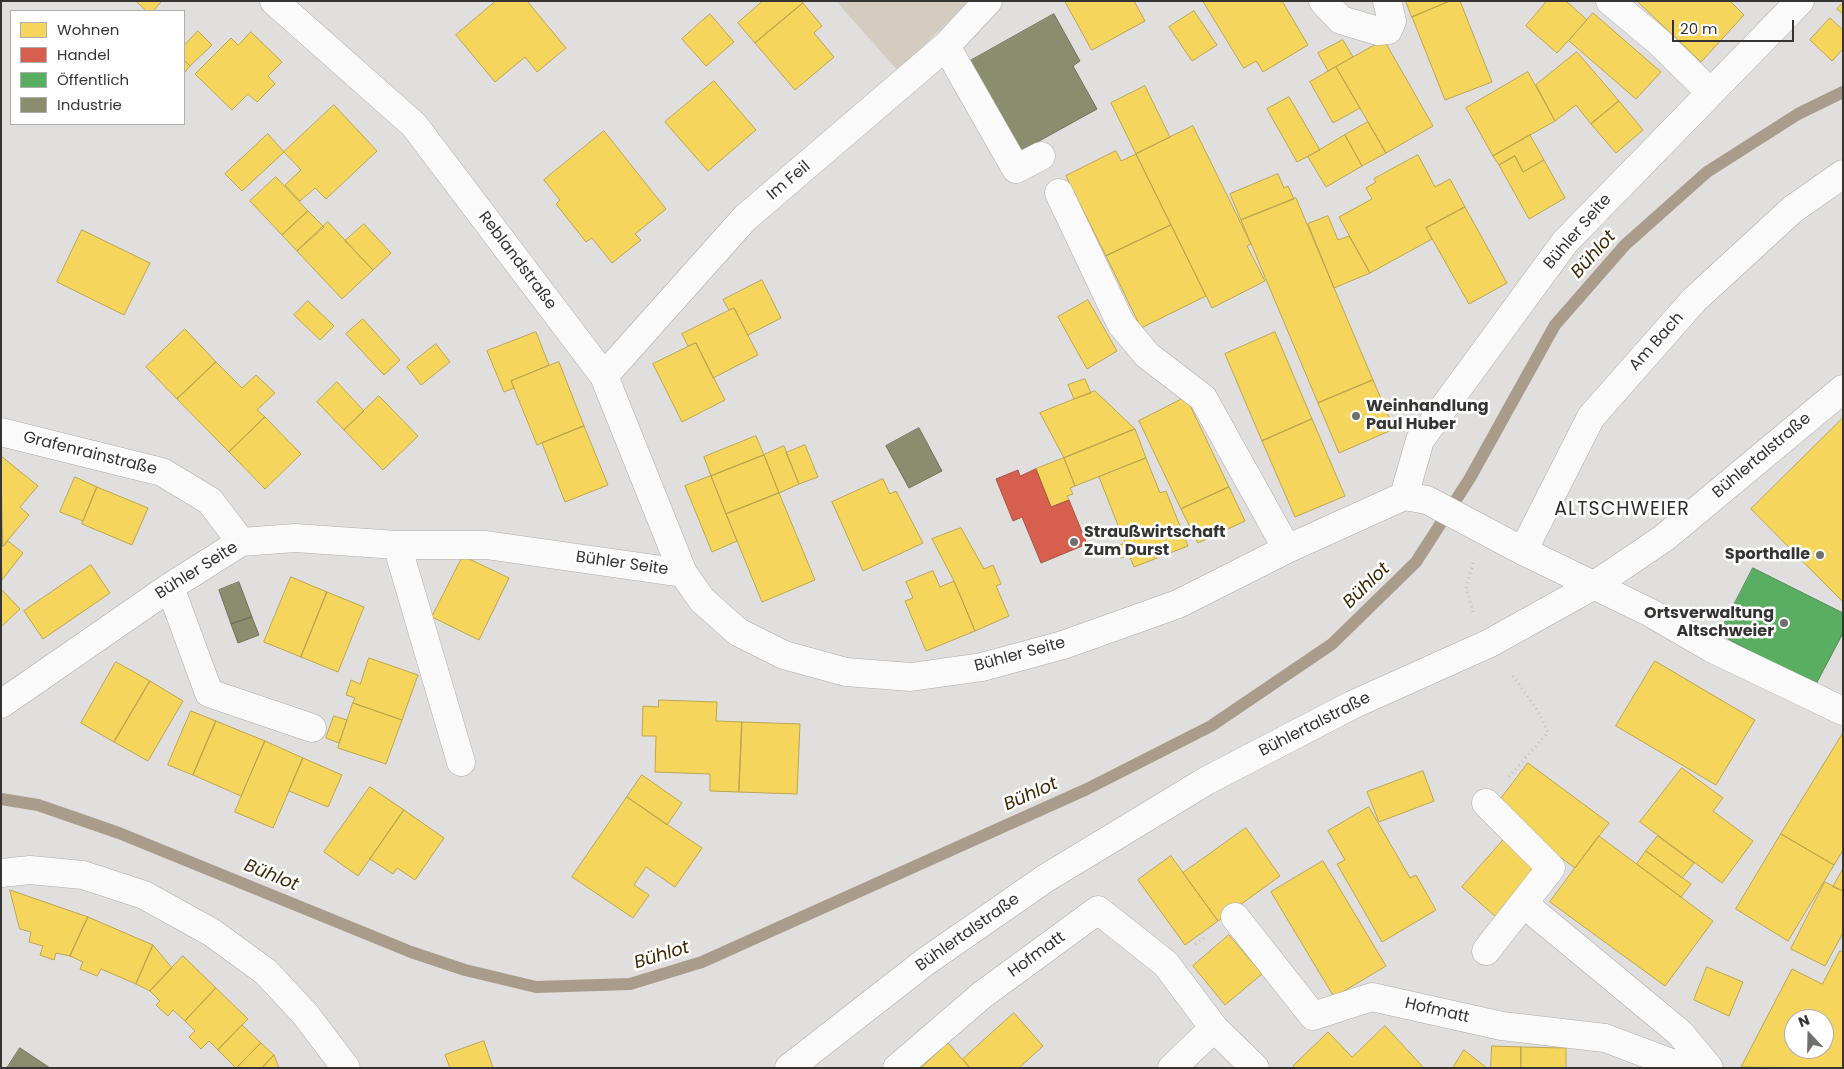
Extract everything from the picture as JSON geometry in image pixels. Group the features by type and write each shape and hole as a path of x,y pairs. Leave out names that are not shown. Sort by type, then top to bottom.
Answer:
{"street":[{"name":"Reblandstraße","path":"274,1 414,125 604,376 683,574"},
{"name":"Im Feil","path":"604,376 745,218 946,46 988,1"},
{"path":"1323,1 1341,20 1378,31 1388,30 1392,21 1387,1"},
{"path":"1610,1 1659,42 1710,92"},
{"name":"Bühler Seite","path":"1,704 170,587 241,542 295,538 397,545 486,545 683,574 702,600 738,632 784,655 846,672 911,677 982,667 1063,645 1178,604 1286,549 1416,498 1420,440 1565,242 1800,1"},
{"path":"946,46 1016,170 1041,156"},
{"name":"Am Bach","path":"1523,551 1591,416 1694,300 1793,209 1843,174"},
{"path":"1059,193 1097,278 1121,324 1147,355 1203,398 1286,549"},
{"name":"Bühlertalstraße","path":"789,1068 925,962 1038,884 1206,781 1352,705 1490,642 1596,584 1664,538 1843,389"},
{"name":"Grafenrainstraße","path":"1,432 162,472 210,502 241,542"},
{"path":"1416,498 1523,551 1596,584 1711,648 1843,711"},
{"path":"397,545 461,762"},
{"path":"170,587 209,693 312,728"},
{"path":"1486,804 1551,868 1486,951"},
{"path":"1,873 30,870 83,875 144,895 211,932 266,972 304,1014 346,1068"},
{"path":"1524,904 1680,1033 1709,1068"},
{"name":"Hofmatt","path":"896,1068 982,995 1098,910 1166,964 1214,1028 1255,1068"},
{"name":"Hofmatt","path":"1235,917 1312,1016 1372,997 1502,1026 1604,1038 1685,1068"},
{"path":"1172,1068 1214,1028"}],"path":[{"path":"1166,964 1235,917"}],"shaded area":[{"path":"836,1 969,1 898,71"}],"building: Wohnen":[{"path":"136,1 162,1 154,10 146,10"},
{"path":"496,1 527,1 566,48 537,72 525,57 495,82 456,35"},
{"path":"763,1 802,1 803,3 755,43 738,23"},
{"path":"1065,1 1134,1 1145,21 1092,50"},
{"path":"1203,1 1282,1 1308,45 1263,72 1256,61 1244,68"},
{"path":"1406,1 1450,1 1412,17"},
{"path":"1450,1 1460,1 1492,82 1445,100 1412,17"},
{"path":"1547,1 1566,1 1587,20 1557,53 1526,26"},
{"path":"1640,1 1730,1 1744,15 1701,62 1639,3"},
{"path":"803,3 822,26 814,33 834,57 795,90 755,43"},
{"path":"1843,3 1843,14 1837,9"},
{"path":"1194,11 1217,45 1192,61 1169,27"},
{"path":"1593,13 1661,72 1636,99 1569,41"},
{"path":"710,14 734,42 706,66 682,39"},
{"path":"1830,18 1843,30 1843,49 1832,61 1810,40"},
{"path":"198,31 212,45 190,66 185,61 185,45"},
{"path":"251,32 282,62 268,76 275,84 257,102 248,94 232,110 195,74 231,38 238,45"},
{"path":"1343,40 1353,57 1328,71 1318,53"},
{"path":"1384,40 1433,126 1386,153 1336,67"},
{"path":"1577,52 1619,101 1591,124 1576,105 1555,121 1536,85"},
{"path":"185,61 190,66 185,72"},
{"path":"1336,67 1360,108 1333,123 1310,82"},
{"path":"1528,72 1555,121 1493,156 1466,108"},
{"path":"714,81 756,130 708,171 665,122"},
{"path":"1145,86 1170,137 1136,154 1111,103"},
{"path":"1289,97 1320,150 1297,162 1267,109"},
{"path":"1619,101 1643,130 1616,153 1591,124"},
{"path":"334,105 377,151 326,199 315,188 300,201 285,185 301,170 284,152"},
{"path":"1368,122 1386,153 1362,166 1345,135"},
{"path":"1193,126 1251,244 1247,246 1265,281 1212,308 1136,154"},
{"path":"604,131 666,209 635,234 641,240 612,263 592,238 586,242 556,204 560,200 544,180"},
{"path":"268,134 284,152 242,191 225,174"},
{"path":"1345,135 1362,166 1326,187 1308,157"},
{"path":"1530,135 1544,160 1523,172 1515,156 1499,165 1493,156"},
{"path":"1116,151 1121,161 1136,154 1171,225 1106,256 1066,176"},
{"path":"1418,155 1435,187 1450,179 1465,207 1426,228 1432,239 1370,273 1339,217 1372,199 1366,188 1376,182 1374,179"},
{"path":"1515,156 1523,172 1544,160 1565,198 1529,219 1499,165"},
{"path":"1278,174 1284,188 1288,186 1294,199 1241,220 1230,194"},
{"path":"276,177 308,211 282,235 250,201"},
{"path":"1296,198 1373,380 1318,403 1241,220"},
{"path":"1465,207 1507,283 1469,304 1426,228"},
{"path":"308,211 324,227 297,251 282,235"},
{"path":"1328,216 1338,240 1349,236 1370,273 1334,288 1308,224"},
{"path":"328,222 373,270 342,299 297,251"},
{"path":"364,224 391,253 373,270 345,241"},
{"path":"1171,225 1206,296 1141,328 1106,256"},
{"path":"82,230 150,263 124,315 57,282"},
{"path":"762,280 781,318 748,335 734,308 729,310 723,300"},
{"path":"1088,300 1117,351 1087,369 1058,317"},
{"path":"308,301 334,326 320,340 294,315"},
{"path":"734,308 758,355 713,378 696,343 688,346 682,334"},
{"path":"363,319 400,360 384,375 346,334"},
{"path":"185,329 216,362 177,399 146,367"},
{"path":"536,332 549,365 511,381 514,388 504,392 487,351"},
{"path":"1275,332 1312,419 1262,441 1225,354"},
{"path":"696,343 725,400 682,422 653,364"},
{"path":"436,344 450,362 421,385 407,367"},
{"path":"216,362 242,388 256,375 275,393 257,410 265,417 229,452 177,399"},
{"path":"559,362 584,426 537,445 511,381"},
{"path":"1085,379 1091,393 1074,399 1068,385"},
{"name":"Weinhandlung Paul Huber","path":"1373,380 1394,429 1339,453 1318,403"},
{"path":"337,382 364,411 344,430 317,402"},
{"path":"1095,391 1135,429 1064,458 1040,413"},
{"path":"379,396 418,436 383,470 344,430"},
{"path":"1186,397 1229,487 1181,509 1139,421"},
{"path":"265,417 301,454 265,489 229,452"},
{"name":"Sporthalle","path":"1843,418 1843,602 1751,509"},
{"path":"1312,419 1345,496 1295,517 1262,441"},
{"path":"584,426 608,485 565,502 542,443"},
{"path":"1135,429 1146,458 1075,486 1064,458"},
{"path":"756,436 764,455 711,476 704,457"},
{"path":"805,445 818,477 799,484 786,453"},
{"path":"784,446 799,484 779,493 764,455"},
{"path":"764,455 779,493 726,514 711,476"},
{"path":"1,456 38,486 20,507 29,515 3,546"},
{"path":"1064,458 1075,486 1070,488 1073,494 1067,496 1069,500 1051,507 1036,469"},
{"path":"1146,458 1160,493 1166,491 1188,546 1134,567 1129,555 1121,558 1116,546 1125,543 1099,477"},
{"path":"711,476 737,541 712,552 685,486"},
{"path":"75,477 97,487 83,521 60,512"},
{"path":"883,479 890,494 896,491 923,543 863,571 832,502"},
{"path":"97,487 148,508 132,545 82,524"},
{"path":"1229,487 1245,521 1198,543 1181,509"},
{"path":"779,493 815,580 762,602 726,514"},
{"path":"961,528 984,569 993,565 1001,584 996,586 1009,616 975,631 954,581 932,539"},
{"path":"8,541 23,553 2,580 1,545 3,546"},
{"path":"463,556 509,578 479,640 432,617"},
{"path":"91,565 110,593 43,639 24,611"},
{"path":"933,571 940,587 954,581 975,631 926,651 905,601 913,598 906,582"},
{"path":"291,577 327,592 301,657 264,642"},
{"path":"1,589 20,609 1,627"},
{"path":"327,592 364,607 338,672 301,657"},
{"path":"369,658 418,675 402,720 353,703 355,698 346,695 351,680 360,684"},
{"path":"1655,661 1755,720 1716,785 1616,726"},
{"path":"116,662 150,681 114,742 81,723"},
{"path":"150,681 183,701 148,761 114,742"},
{"path":"659,700 717,702 716,721 742,722 739,792 710,791 710,774 655,772 656,736 642,736 643,706 658,707"},
{"path":"353,703 402,720 386,764 338,748"},
{"path":"191,711 216,721 193,775 168,765"},
{"path":"334,716 347,720 339,743 326,738"},
{"path":"216,721 265,741 241,796 193,775"},
{"path":"742,722 800,724 797,794 739,792"},
{"path":"1843,733 1843,850 1834,865 1781,834"},
{"path":"265,741 303,758 273,828 235,812"},
{"path":"303,758 342,775 328,807 289,791"},
{"path":"1528,763 1609,823 1575,868 1494,808"},
{"path":"1682,768 1723,798 1713,811 1753,841 1722,883 1640,822"},
{"path":"1423,771 1434,801 1379,822 1367,792"},
{"path":"642,775 682,803 667,825 627,797"},
{"path":"370,787 404,810 358,876 324,852"},
{"path":"627,797 702,848 675,887 646,867 634,885 649,895 633,918 572,877"},
{"path":"1369,807 1410,878 1416,875 1436,910 1382,942 1337,864 1345,860 1328,831"},
{"path":"404,810 444,838 415,880 397,868 393,874 370,859"},
{"path":"1246,828 1280,876 1218,921 1183,873"},
{"path":"1781,834 1834,865 1788,941 1736,909"},
{"path":"1599,836 1713,921 1665,986 1550,902"},
{"path":"1658,836 1694,863 1682,878 1646,851"},
{"path":"1506,837 1540,868 1496,917 1462,887"},
{"path":"1646,851 1691,884 1681,897 1637,864"},
{"path":"1171,856 1218,921 1185,945 1138,880"},
{"path":"1323,861 1386,966 1334,997 1271,892"},
{"path":"1843,869 1843,891 1833,887"},
{"path":"1825,882 1843,891 1843,933 1825,966 1791,949"},
{"path":"10,890 88,917 70,956 56,953 54,960 40,955 43,946 29,942 31,932 20,929"},
{"path":"88,917 153,945 136,984 101,969 97,976 80,969 83,962 70,956"},
{"path":"1229,935 1262,974 1225,1005 1193,966"},
{"path":"153,945 172,968 150,991 136,984"},
{"path":"1840,951 1843,952 1843,1068 1741,1067 1792,969 1822,984"},
{"path":"183,956 216,988 185,1021 173,1010 168,1016 156,1005 160,1001 150,991"},
{"path":"1707,967 1743,982 1729,1016 1694,1000"},
{"path":"216,988 248,1019 218,1050 209,1041 201,1049 189,1037 195,1031 185,1021"},
{"path":"1014,1013 1043,1046 1019,1068 970,1068 963,1059"},
{"path":"242,1025 261,1043 236,1068 218,1050"},
{"path":"1385,1026 1424,1068 1295,1068 1293,1066 1328,1032 1352,1057"},
{"path":"484,1041 493,1068 450,1068 445,1055"},
{"path":"261,1043 274,1055 262,1068 237,1068"},
{"path":"948,1043 970,1068 921,1068"},
{"path":"1492,1046 1521,1047 1521,1068 1491,1068"},
{"path":"1521,1047 1566,1048 1566,1068 1521,1068"},
{"path":"1464,1050 1487,1068 1453,1068"},
{"path":"274,1055 279,1068 262,1068"}],"building: Handel":[{"path":"1036,469 1051,507 1069,500 1087,544 1041,563 1022,517 1013,521 996,479 1018,470 1020,476"}],"building: Öffentlich":[{"name":"Ortsverwaltung Altschweier","path":"1753,568 1843,613 1843,633 1815,686 1719,634"}],"building: Industrie":[{"path":"1054,14 1080,61 1073,66 1097,109 1021,151 970,61"},
{"path":"919,428 942,471 909,488 886,446"},
{"path":"239,582 252,617 231,624 219,590"},
{"path":"252,617 259,635 238,643 231,624"},
{"path":"20,1048 50,1068 7,1068"}],"waterway":[{"name":"Bühlot","path":"1,799 38,805 119,833 411,952 465,970 536,987 630,984 702,962 1087,789 1211,726 1332,644 1416,562 1470,478 1555,325 1625,245 1707,172 1798,114 1843,92"}],"place":[{"name":"Weinhandlung Paul Huber","path":"1356,416"},
{"name":"Straußwirtschaft Zum Durst","path":"1074,542"},
{"name":"Sporthalle","path":"1820,555"},
{"name":"Ortsverwaltung Altschweier","path":"1784,623"}],"district":[{"name":"ALTSCHWEIER","path":"1622,510"}]}
